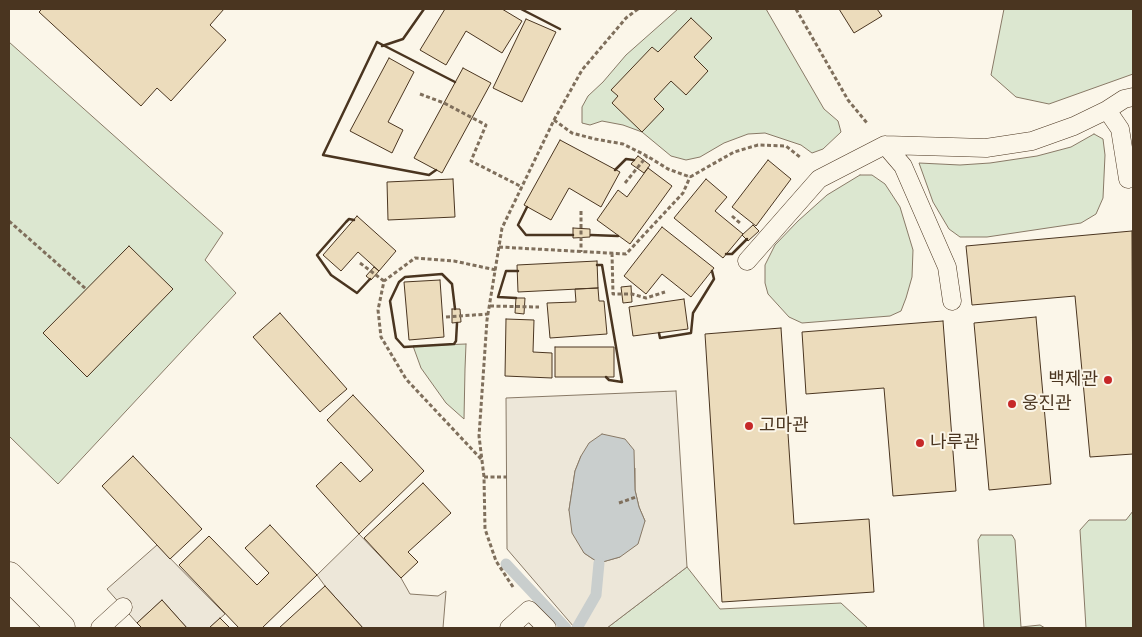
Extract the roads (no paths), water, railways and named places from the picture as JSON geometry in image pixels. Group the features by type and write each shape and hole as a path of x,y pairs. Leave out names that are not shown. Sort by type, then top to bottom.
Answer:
{"street":[{"path":"9,576 61,628"}],"lane":[{"path":"747,260 819,178 885,145 986,148 1032,140 1074,126 1107,110 1124,99 1133,97"},
{"path":"1107,110 1120,129 1128,179"},
{"path":"885,145 903,166 947,267 952,301"},
{"path":"100,628 123,607"},
{"path":"509,628 529,610 547,628"}],"waterway":[{"path":"577,628 596,595 599,563"},
{"path":"506,564 566,628"}],"place":[{"name":"백제관","path":"1108,380"},
{"name":"웅진관","path":"1012,404"},
{"name":"고마관","path":"749,426"},
{"name":"나루관","path":"920,443"}]}
